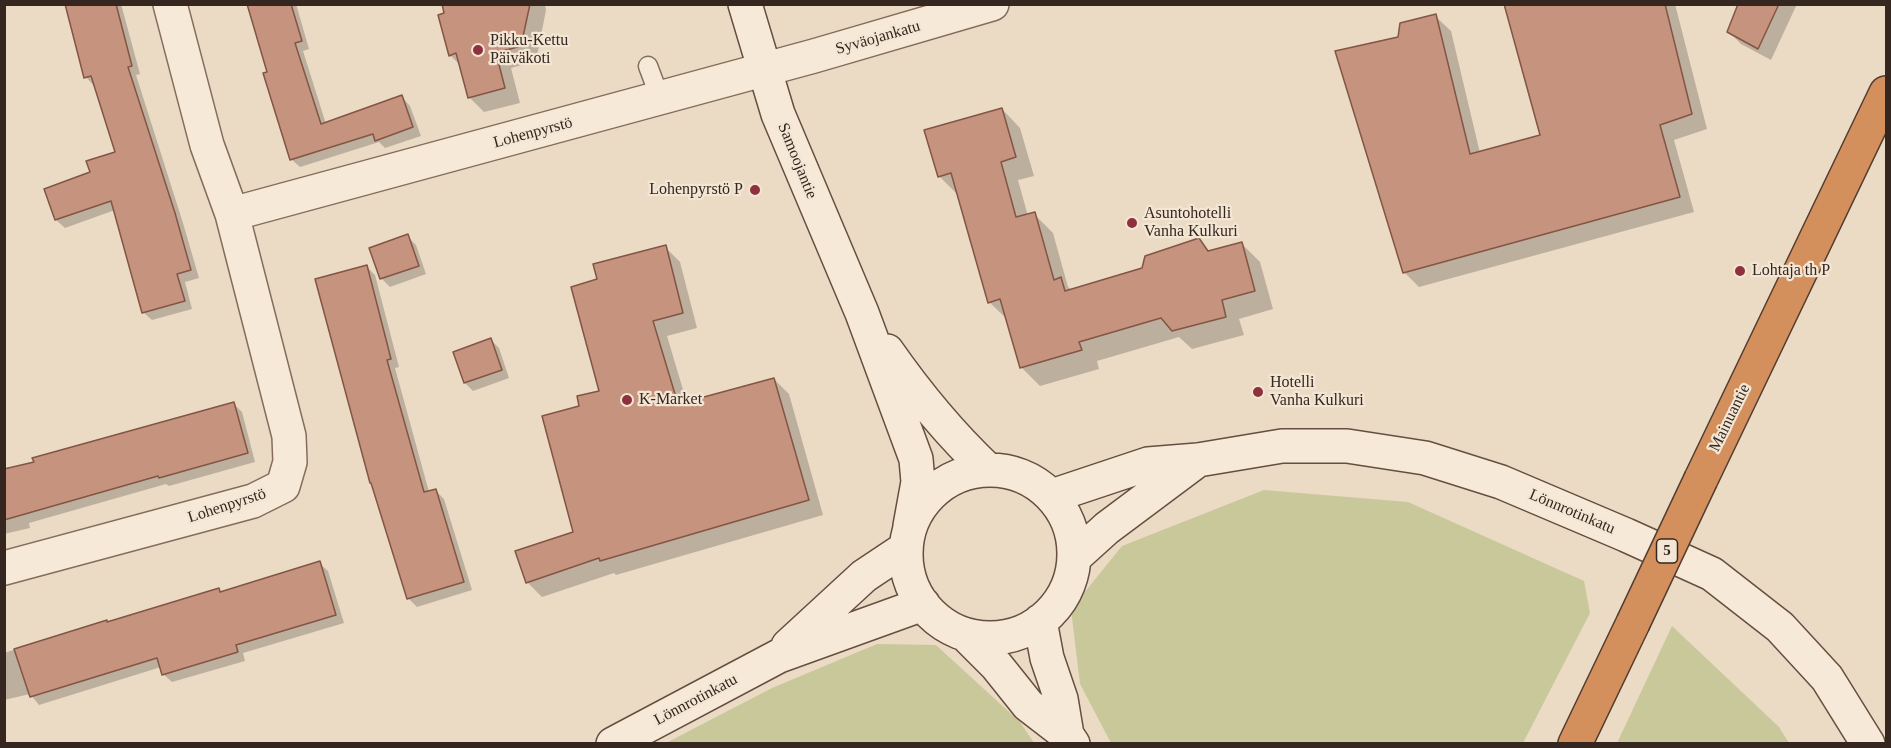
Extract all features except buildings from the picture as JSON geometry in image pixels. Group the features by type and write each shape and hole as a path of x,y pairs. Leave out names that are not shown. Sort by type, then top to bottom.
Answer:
{"highway":[{"name":"Mainuantie","path":"1575,744 1887,93"}],"street":[{"name":"Lohenpyrstö","path":"4,568 253,501 283,486 290,462 289,436 232,214 207,145 170,4"},
{"name":"Samoojantie","path":"745,4 778,114 862,313 916,459 918,482 908,537"},
{"name":"Syväojankatu","path":"764,69 992,4"},
{"name":"Lohenpyrstö","path":"232,214 764,69"},
{"name":"Samoojantie","path":"862,313 908,381 956,439 988,470"},
{"name":"Lönnrotinkatu","path":"1052,496 1148,464 1198,460 1282,446 1347,446 1425,458 1501,482 1712,574 1780,627 1827,678 1868,744"},
{"name":"Lönnrotinkatu","path":"1076,556 1107,528 1198,460"},
{"path":"969,638 996,637 1022,631 1040,621 1055,606 1066,588 1076,556 1068,525 1052,496 1023,477 1008,472 988,470 970,473 954,478 938,488 920,507 908,537 907,567 911,584 923,604 949,629 969,638 996,665 1028,705 1070,739"},
{"name":"Lönnrotinkatu","path":"778,656 908,537"},
{"name":"Lönnrotinkatu","path":"613,744 778,656 923,604"},
{"path":"1040,621 1047,658 1061,699 1070,739"}],"lane":[{"path":"648,66 660,98"}],"green space":[{"path":"1264,490 1408,502 1584,581 1590,613 1523,743 1111,743 1080,684 1071,609 1122,546"},
{"path":"1672,626 1779,727 1789,743 1617,743"},
{"path":"877,644 936,645 1020,722 1034,743 666,743 772,688"}],"place":[{"name":"Pikku-Kettu Päiväkoti","path":"478,50"},
{"name":"Lohenpyrstö P","path":"755,190"},
{"name":"Asuntohotelli Vanha Kulkuri","path":"1132,223"},
{"name":"Lohtaja th P","path":"1740,271"},
{"name":"Hotelli Vanha Kulkuri","path":"1258,392"},
{"name":"K-Market","path":"627,400"}]}
